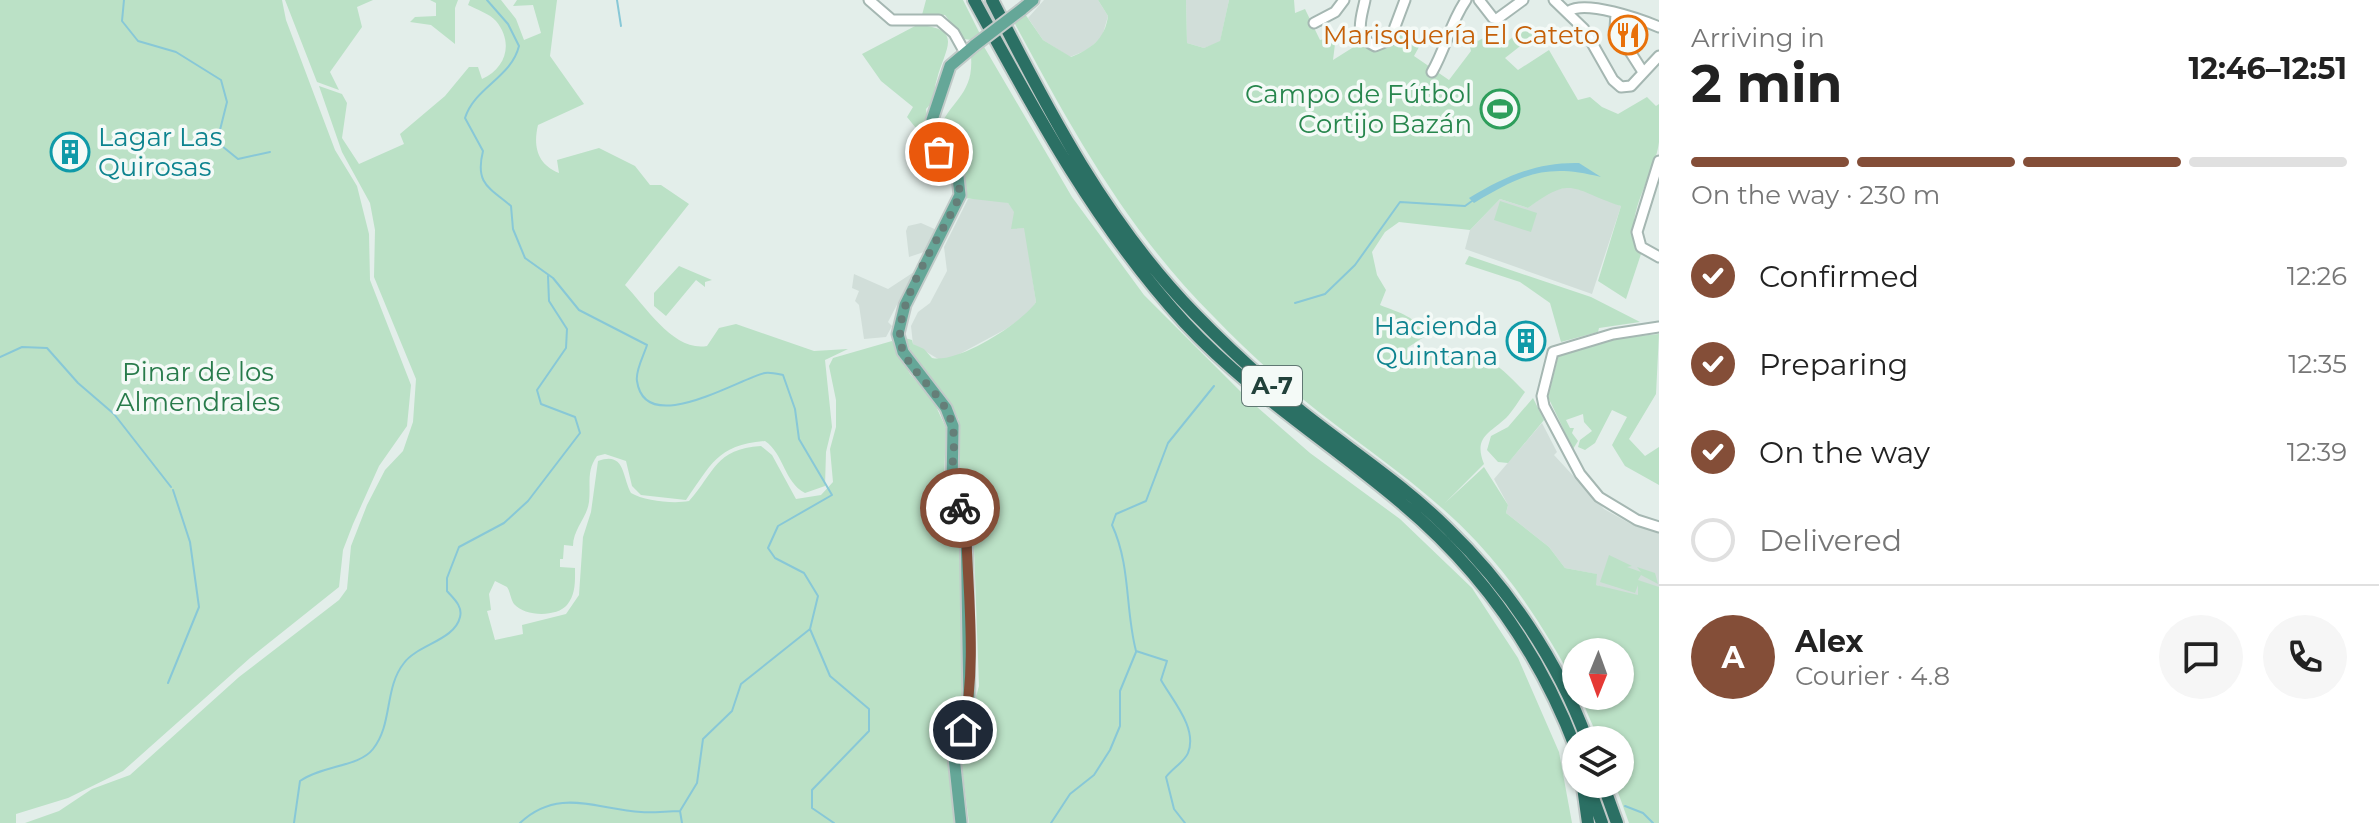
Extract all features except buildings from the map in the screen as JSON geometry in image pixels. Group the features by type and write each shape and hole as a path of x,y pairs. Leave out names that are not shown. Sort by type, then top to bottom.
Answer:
{"highway":[{"name":"A-7","path":"974,0 1092,207 1130,258 1220,358 1296,422 1399,501 1474,573 1527,646 1567,726"},
{"name":"A-7","path":"992,0 1060,130 1139,248 1193,312 1256,373 1406,491 1482,565 1538,641 1580,726"},
{"path":"1587,798 1588,823"},
{"path":"1592,798 1602,823"},
{"path":"1608,798 1617,823"}],"main road":[{"path":"961,823 954,757 969,702 966,522 952,488 953,426 946,408 903,352 898,334 905,305 960,195 958,177 939,152 932,132 950,66 1033,0"}],"street":[{"path":"869,0 892,20 939,20 970,48"},
{"path":"1314,23 1335,12 1344,0"},
{"path":"1365,0 1361,37 1380,46 1390,40 1396,30 1405,0"},
{"path":"1432,72 1446,49 1450,26 1466,0"},
{"path":"1479,0 1497,19 1517,2"},
{"path":"1554,0 1569,11 1584,29 1613,80 1621,87 1631,86 1659,56"},
{"path":"1569,11 1576,6 1659,27"},
{"path":"1616,14 1615,28 1643,72"},
{"path":"1659,161 1654,194 1637,232 1641,247 1659,257"},
{"path":"1659,327 1613,334 1553,352 1542,396 1544,406 1580,474 1599,497 1637,520 1659,527"}],"shaded area":[{"path":"1044,0 1098,0 1108,16 1102,37 1087,50 1070,57 1043,40 1028,18"},
{"path":"1186,0 1229,0 1220,42 1204,48 1187,43"},
{"path":"1573,186 1621,206 1592,294 1465,249 1470,230 1500,199 1528,208 1550,191"},
{"path":"968,199 997,199 1008,203 1025,227 1036,302 1028,314 1006,329 952,358 940,360 913,344 911,326 918,312 930,303 947,271 944,247"},
{"path":"921,223 939,231 927,251 909,257 906,231 908,226"},
{"path":"914,272 888,322 892,326 886,337 864,339 859,305 855,301 859,291 852,288 854,274 888,289"},
{"path":"1542,423 1557,452 1554,455 1604,509 1631,524 1659,533 1659,590 1638,586 1638,595 1629,595 1596,585 1596,574 1565,568 1549,547 1506,513 1508,505 1494,479"}],"green space":[{"name":"Pinar de los Almendrales","path":"0,0 282,0 286,20 335,150 357,186 369,234 370,280 411,385 407,426 379,466 353,524 343,550 339,587 250,658 123,771 68,798 16,814 16,823 0,823"},
{"path":"285,0 373,0 357,7 362,27 330,72 339,90 317,82"},
{"path":"430,0 458,0 455,8 455,44 431,25 410,22 415,17 436,16 436,3"},
{"path":"470,0 501,0 516,19 524,40 541,33 533,5 513,6 517,0 557,0 550,56 584,104 538,125 538,154 546,165 559,173 557,160 599,148 635,166 650,185 661,185 689,204 625,285 662,326 683,342 695,346 707,346 719,328 736,324 814,351 848,349 825,360 832,427 826,452 825,486 805,493 798,488 765,441 749,443 726,452 709,467 686,500 641,495 632,486 626,461 605,454 597,456 590,473 588,508 575,534 573,546 564,545 563,559 560,559 560,567 575,568 570,601 556,612 533,613 514,604 507,587 495,581 489,594 491,610 487,611 495,640 523,634 522,625 566,614 579,595 583,537 591,512 598,461 613,459 618,462 631,493 637,496 683,502 689,501 725,457 746,448 761,446 772,455 796,499 821,495 833,482 830,449 836,427 836,400 829,366 833,358 892,341 910,374 933,400 946,428 944,481 961,527 965,680 962,712 948,760 954,823 25,823 59,811 92,789 130,775 239,677 339,600 347,589 351,546 367,505 385,470 403,451 413,422 416,379 374,277 375,230 370,203 342,152 319,86 342,94 347,103 342,138 359,164 404,144 400,134 445,96 469,67 478,67 482,79 502,62 506,46 502,29 490,16 468,5"},
{"path":"926,0 963,0 980,34 972,40 963,39 945,15 922,15"},
{"path":"1098,0 1186,0 1187,43 1204,48 1220,41 1229,0 1294,0 1295,13 1305,9 1320,40 1336,36 1333,60 1360,43 1375,50 1388,48 1399,34 1419,47 1414,56 1449,80 1471,51 1468,40 1472,35 1478,41 1485,37 1500,48 1529,23 1537,33 1505,58 1518,70 1549,50 1578,100 1590,97 1618,114 1647,97 1656,106 1659,104 1659,142 1634,228 1635,241 1641,254 1626,299 1598,281 1621,206 1573,188 1555,191 1528,208 1500,199 1470,230 1399,222 1385,232 1372,252 1377,275 1386,290 1380,305 1412,320 1424,337 1407,348 1411,354 1420,348 1479,355 1501,369 1525,392 1509,415 1485,436 1481,448 1484,464 1445,503 1484,467 1508,505 1506,513 1549,547 1565,568 1597,574 1596,585 1638,595 1638,585 1635,593 1600,582 1609,555 1632,566 1627,567 1655,573 1658,584 1641,575 1638,580 1659,587 1659,823 1629,823 1620,798 1634,798 1634,726 1593,726 1586,710 1634,710 1634,638 1562,638 1562,661 1506,575 1457,521 1255,358 1183,284 1128,214 1080,140 1014,22 1025,14 1043,40 1071,57 1091,47 1104,31 1108,16"},
{"path":"917,25 942,31 948,42 933,99 926,109 932,148 907,117 913,107 881,81 862,54"},
{"path":"983,45 1072,197 1144,295 1249,400 1310,453 1400,519 1472,588 1518,658 1559,752 1562,798 1567,798 1572,823 969,823 960,753 979,686 973,521 956,477 959,420 952,406 918,366 905,338 912,340 932,358 957,355 1004,331 1036,302 1024,228 1011,229 1014,212 1008,203 964,198 938,131 969,80 971,56"},
{"path":"1500,201 1537,213 1531,232 1494,220"},
{"path":"1469,256 1591,297 1640,322 1599,328 1598,332 1561,342 1550,303 1520,282 1465,264"},
{"path":"679,266 712,280 705,282 705,287 696,280 666,316 654,306 654,293"},
{"path":"1659,334 1656,394 1629,439 1645,456 1659,447 1659,485 1625,466 1612,445 1627,417 1612,410 1595,443 1585,450 1578,447 1580,440 1592,431 1584,422 1583,414 1566,420 1570,428 1574,428 1572,433 1578,441 1573,449 1548,397 1559,353 1618,338"},
{"path":"1533,398 1544,420 1508,463 1498,462 1487,450 1491,436 1508,427"}],"water":[{"path":"1579,163 1601,177 1549,171 1521,178 1474,203 1469,198 1521,172 1549,165"}],"waterway":[{"path":"124,0 122,21 138,41 176,52 221,80 227,102 217,142 238,159 270,152"},
{"path":"487,0 508,24 519,46 509,66 477,98 465,118 483,151 482,177 490,189 511,206 513,229 525,258 553,278 579,310 647,345 638,368 637,381 644,397 657,405 694,401 765,373 783,375 795,409 799,439 832,495 778,526 768,548 775,558 804,573 818,596 810,629 830,676 869,709 869,731 812,790 812,808 834,823"},
{"path":"617,0 621,26"},
{"path":"1295,303 1325,294 1355,265 1400,202 1465,206 1472,201"},
{"path":"294,823 300,781 367,755 379,739 394,683 404,663 457,625 460,609 447,591 447,578 459,547 504,523 528,501 580,433 575,417 541,404 537,390 566,348 567,329 549,301 548,276"},
{"path":"0,357 22,347 47,348 78,383 114,414 171,487"},
{"path":"1185,823 1174,809 1166,777 1188,753 1190,734 1161,680 1167,661 1136,651 1122,556 1112,525 1116,514 1146,501 1168,443 1214,386"},
{"path":"168,683 199,607 190,542 173,490"},
{"path":"682,823 680,811 697,783 703,739 732,711 741,684 810,629"},
{"path":"1051,823 1070,794 1094,775 1110,750 1120,726 1120,691 1136,652"},
{"path":"520,823 534,812 563,803 641,812 680,811"},
{"path":"1625,806 1643,813 1653,823"}],"way so far":[{"path":"939,152 958,177 960,195 905,305 898,334 903,352 946,408 953,426 950,472 960,508"}],"place":[{"name":"Marisquería El Cateto","path":"1628,35"},
{"name":"Campo de Fútbol Cortijo Bazán","path":"1500,109"},
{"name":"Lagar Las Quirosas","path":"70,152"},
{"name":"Hacienda Quintana","path":"1526,341"}],"route":[{"path":"960,508 966,522 969,667 969,702 963,730"}]}
